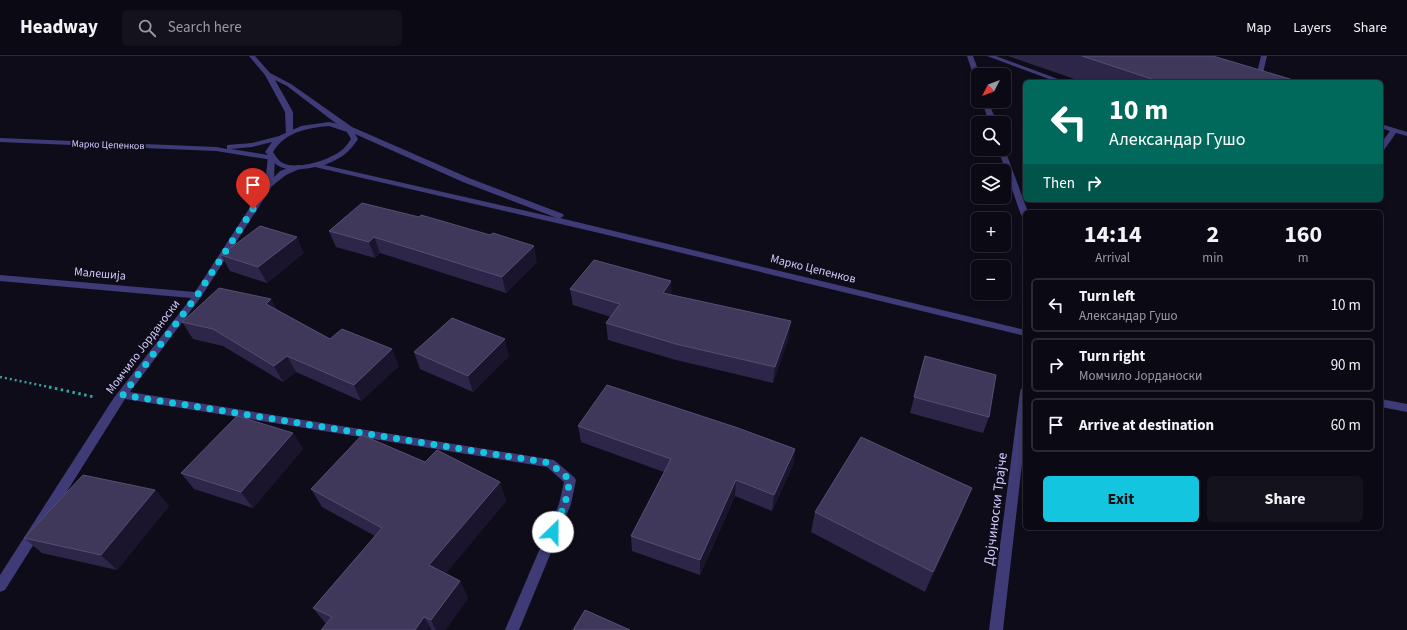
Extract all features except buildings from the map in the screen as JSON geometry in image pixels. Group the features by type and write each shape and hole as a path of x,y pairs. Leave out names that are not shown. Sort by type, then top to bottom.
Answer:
{"street":[{"path":"252,56 268,74 289,112 289,132"},
{"path":"970,56 974,68"},
{"path":"990,56 1057,80"},
{"path":"1262,80 1260,74 1264,56"},
{"path":"216,149 271,158 277,163 300,167 314,166 329,161 350,148 354,141 354,135 349,129 289,85 268,74"},
{"path":"269,184 271,158 269,152 272,145 279,138 289,132 302,128 329,124 349,129 466,180 596,229"},
{"path":"1383,127 1407,134"},
{"path":"1383,145 1394,130"},
{"path":"216,149 252,145 279,138"},
{"name":"Марко Цепенков","path":"0,140 216,149"},
{"path":"1004,156 1023,210"},
{"path":"314,166 596,229"},
{"path":"269,184 283,173 300,167"},
{"name":"Момчило Јорданоски","path":"0,586 120,398 198,294 269,184"},
{"name":"Марко Цепенков","path":"596,229 1023,333"},
{"name":"Малешија","path":"0,278 198,294"},
{"path":"120,398 550,463 570,480 565,504 512,630"},
{"path":"1383,403 1407,408"},
{"name":"Дојчиноски Трајче","path":"996,630 1023,408"}],"path":[{"path":"0,377 120,398"}],"route":[{"path":"253,209 198,294 123,395 521,457 550,463 570,480 565,504 553,532"}]}
